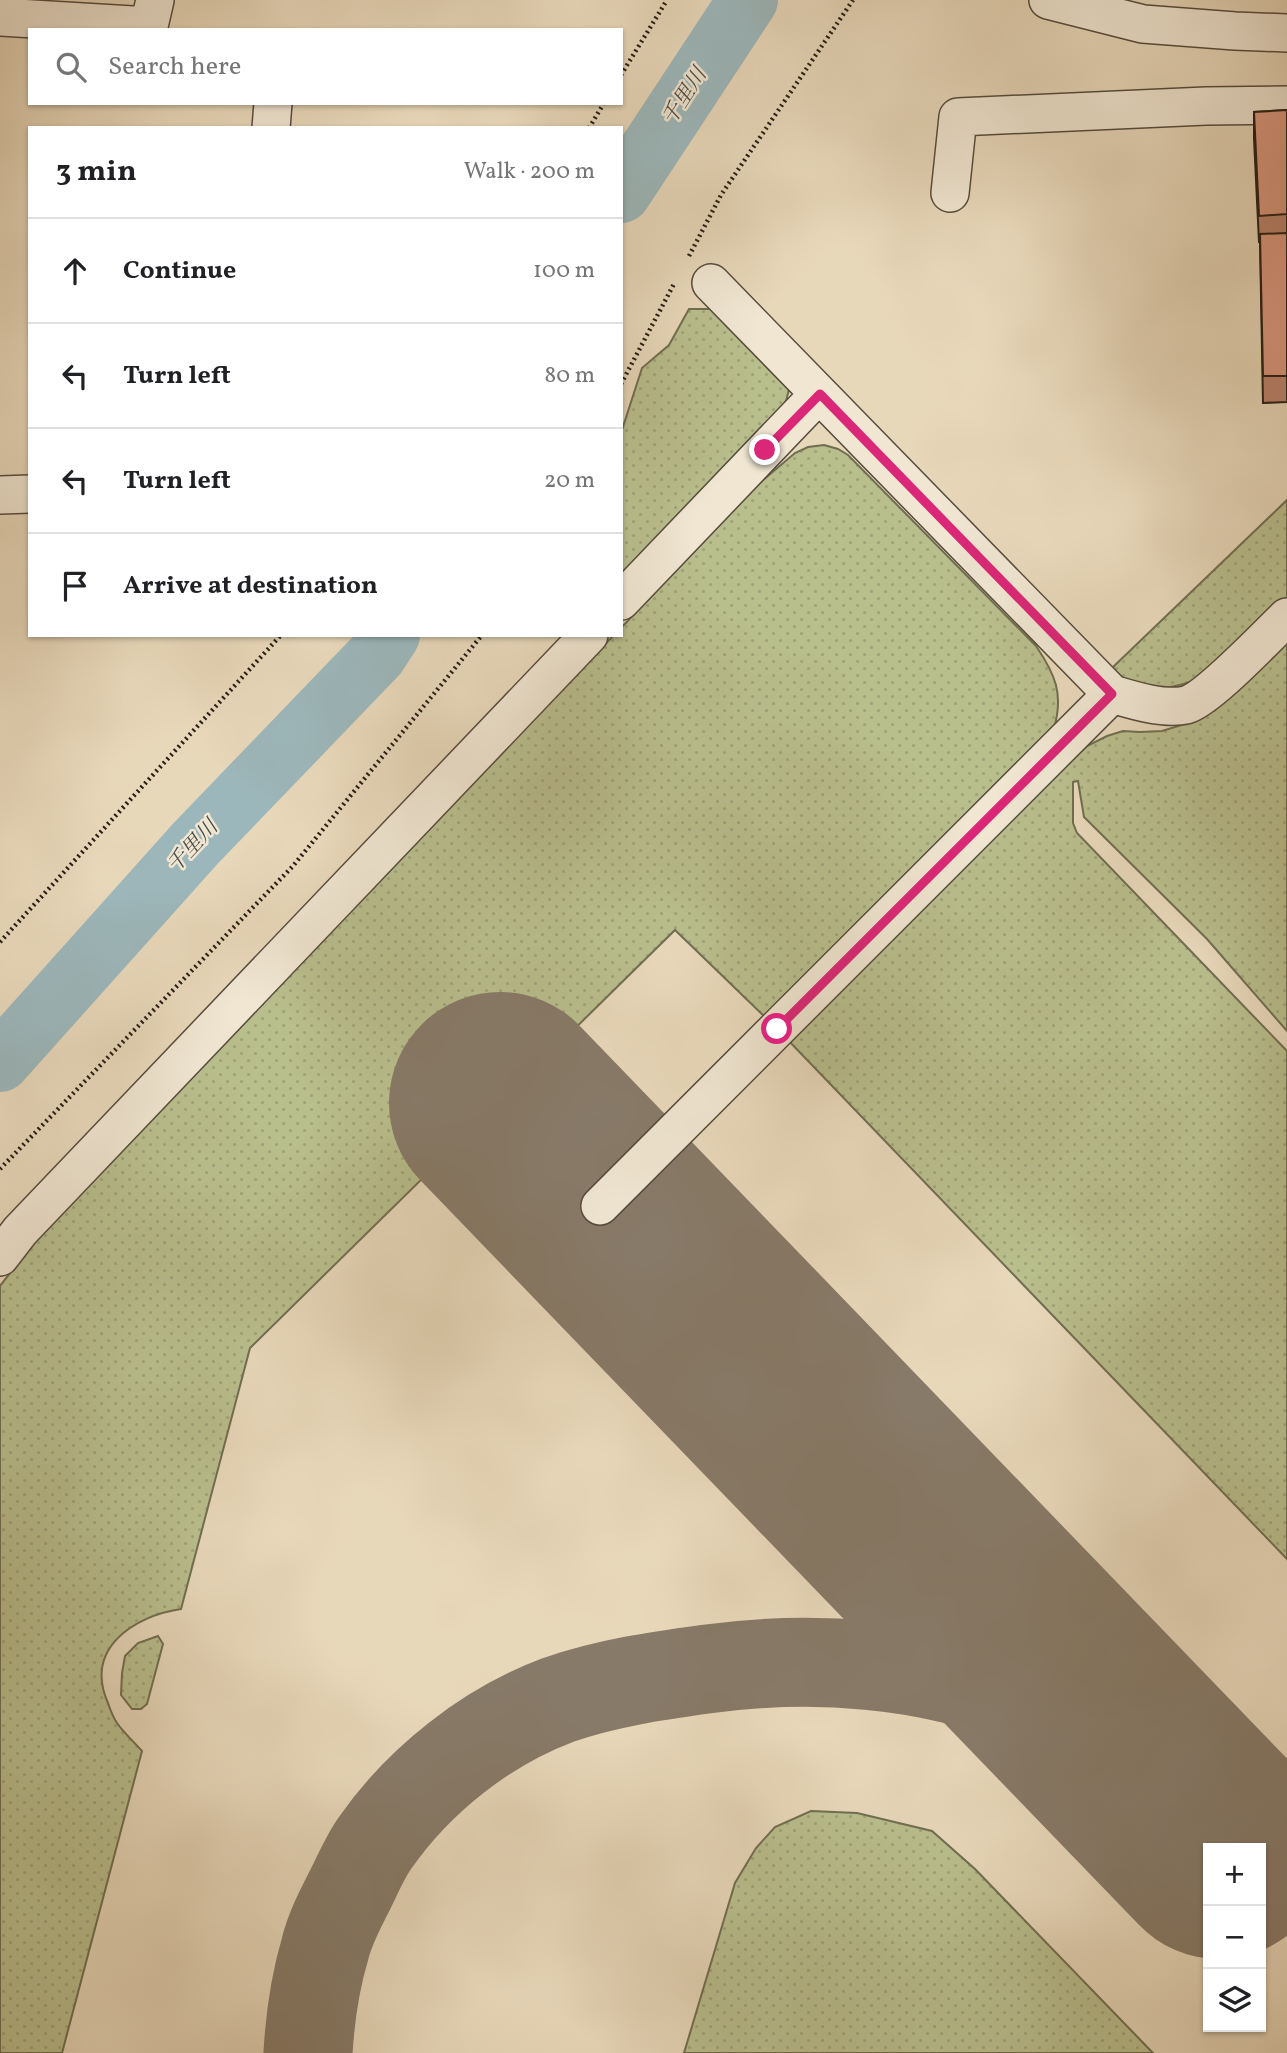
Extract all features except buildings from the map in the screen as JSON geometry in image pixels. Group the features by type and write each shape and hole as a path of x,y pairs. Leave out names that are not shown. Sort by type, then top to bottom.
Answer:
{"street":[{"path":"1048,0 1143,24 1287,33"},
{"path":"0,18 161,19"},
{"path":"271,126 273,105"},
{"path":"950,192 958,117 1287,105"},
{"path":"691,275 820,394 1112,694 1135,702 1187,705 1210,690 1287,617"},
{"path":"623,599 820,394"},
{"path":"0,495 28,494"},
{"path":"0,1257 20,1231 587,637"},
{"path":"600,1206 1112,694"}],"path":[{"path":"623,72 667,0"},
{"path":"623,381 691,275 722,195 853,0"},
{"path":"590,126 603,105"},
{"path":"0,942 279,637"},
{"path":"0,1169 293,866 480,637"}],"green space":[{"path":"689,309 718,309 790,380 789,390 776,417 756,434 623,573 623,427 642,368 669,345"},
{"path":"824,445 848,455 1036,646 1053,675 1058,694 1054,728 766,1018 675,930 250,1348 181,1609 146,1619 130,1628 108,1651 103,1667 102,1684 113,1716 142,1751 62,2053 0,2053 0,1286 48,1224 612,637 623,637 623,626 755,487 795,453 808,447"},
{"path":"1287,500 1287,597 1196,680 1157,688 1135,683 1115,672 1112,668"},
{"path":"1287,636 1287,1031 1207,939 1084,817 1078,781 1073,782 1073,823 1077,833 1287,1051 1287,1559 785,1037 973,849 1087,746 1123,731 1162,731 1188,723 1211,709"},
{"path":"158,1636 163,1644 147,1704 141,1709 132,1709 121,1695 125,1656 138,1643"},
{"path":"811,1811 857,1813 932,1831 975,1869 1153,2053 684,2053 735,1883 756,1848 775,1827"}],"waterway":[{"name":"千里川","path":"623,190 748,0"},
{"name":"千里川","path":"0,1062 196,843 377,655 389,637"}],"taxiway":[{"path":"308,2053 316,1988 330,1933 368,1854 393,1820 433,1777 480,1740 531,1711 576,1694 613,1685 707,1669 787,1663 869,1665 949,1678 1025,1703 1061,1722 1142,1779 1213,1842"}],"runway":[{"path":"500,1103 1214,1843"}],"route":[{"path":"765,450 820,394 1112,694 777,1029"}]}
